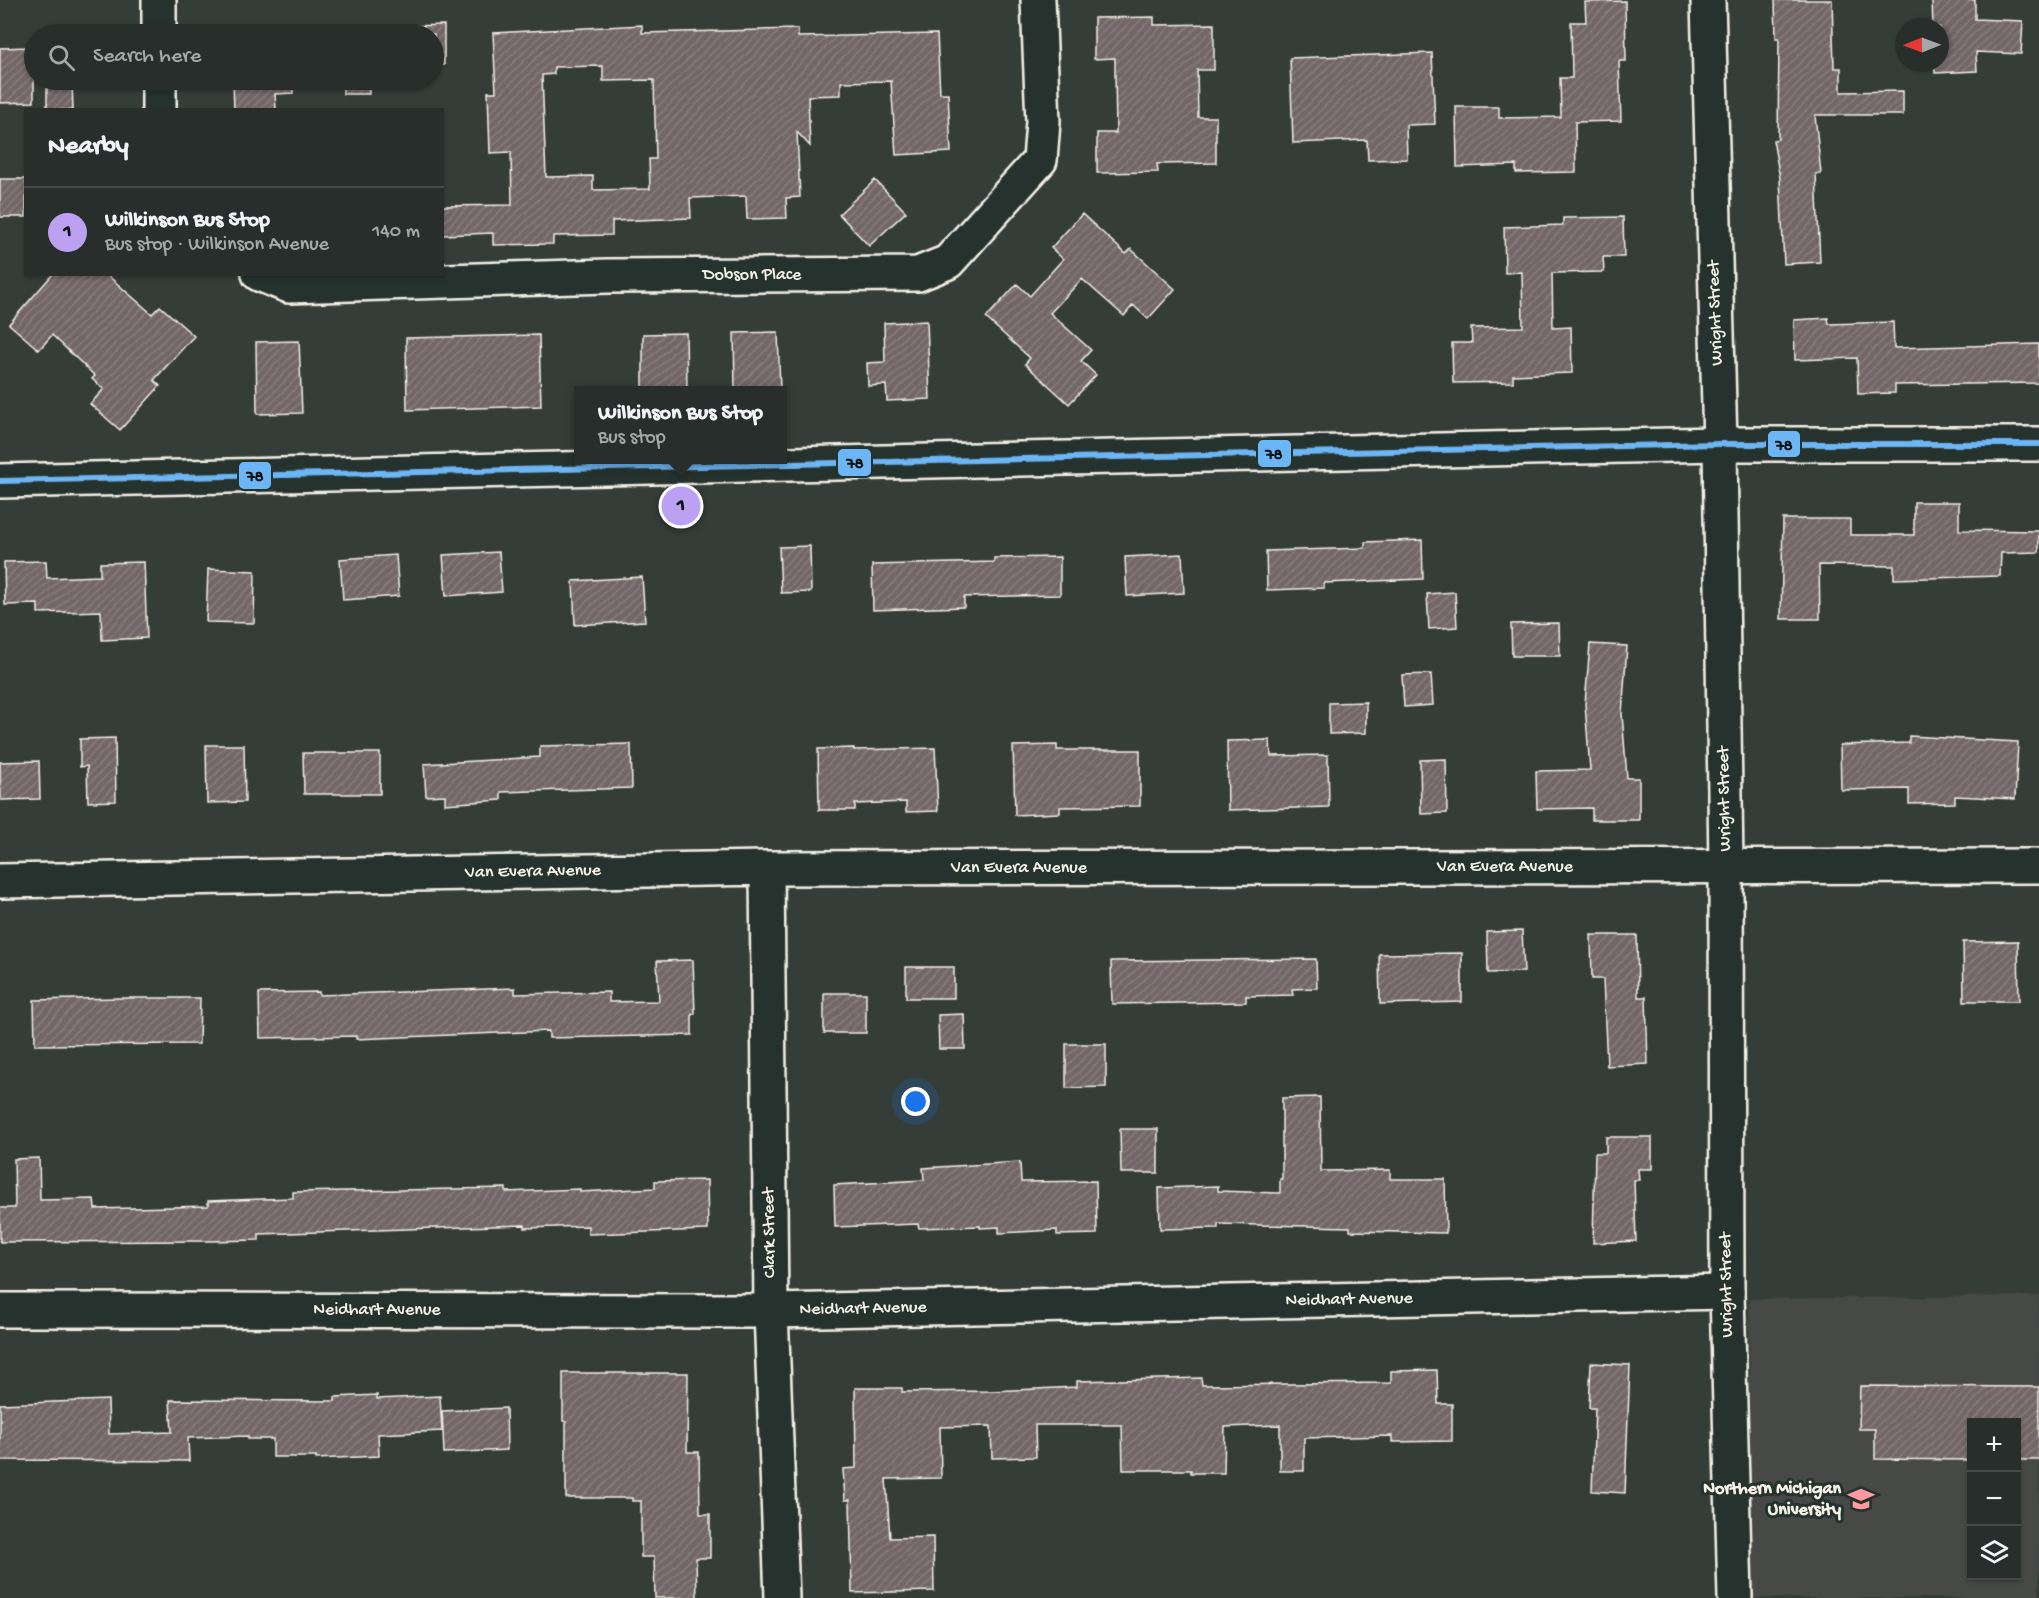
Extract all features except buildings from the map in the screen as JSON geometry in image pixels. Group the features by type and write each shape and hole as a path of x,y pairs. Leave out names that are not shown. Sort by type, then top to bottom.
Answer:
{"street":[{"path":"159,0 159,24"},
{"name":"Dobson Place","path":"264,276 290,286 608,276 918,274 948,262 1040,160 1043,122 1038,0"},
{"name":"Wright Street","path":"1707,0 1720,444 1727,1292 1735,1598"},
{"path":"159,90 159,108"},
{"path":"0,481 1720,444 2039,444"},
{"name":"Van Evera Avenue","path":"0,881 767,868 2039,866"},
{"name":"Clark Street","path":"767,868 771,1311 782,1598"},
{"name":"Neidhart Avenue","path":"0,1310 771,1311 1727,1292"}],"shaded area":[{"name":"Northern Michigan University","path":"2039,1296 2039,1598 1751,1598 1749,1299"}],"transit line":[{"name":"78","path":"0,481 1720,444 2039,444"}],"place":[{"name":"Wilkinson Bus Stop","path":"681,506"},
{"name":"Northern Michigan University","path":"1861,1499"}]}
